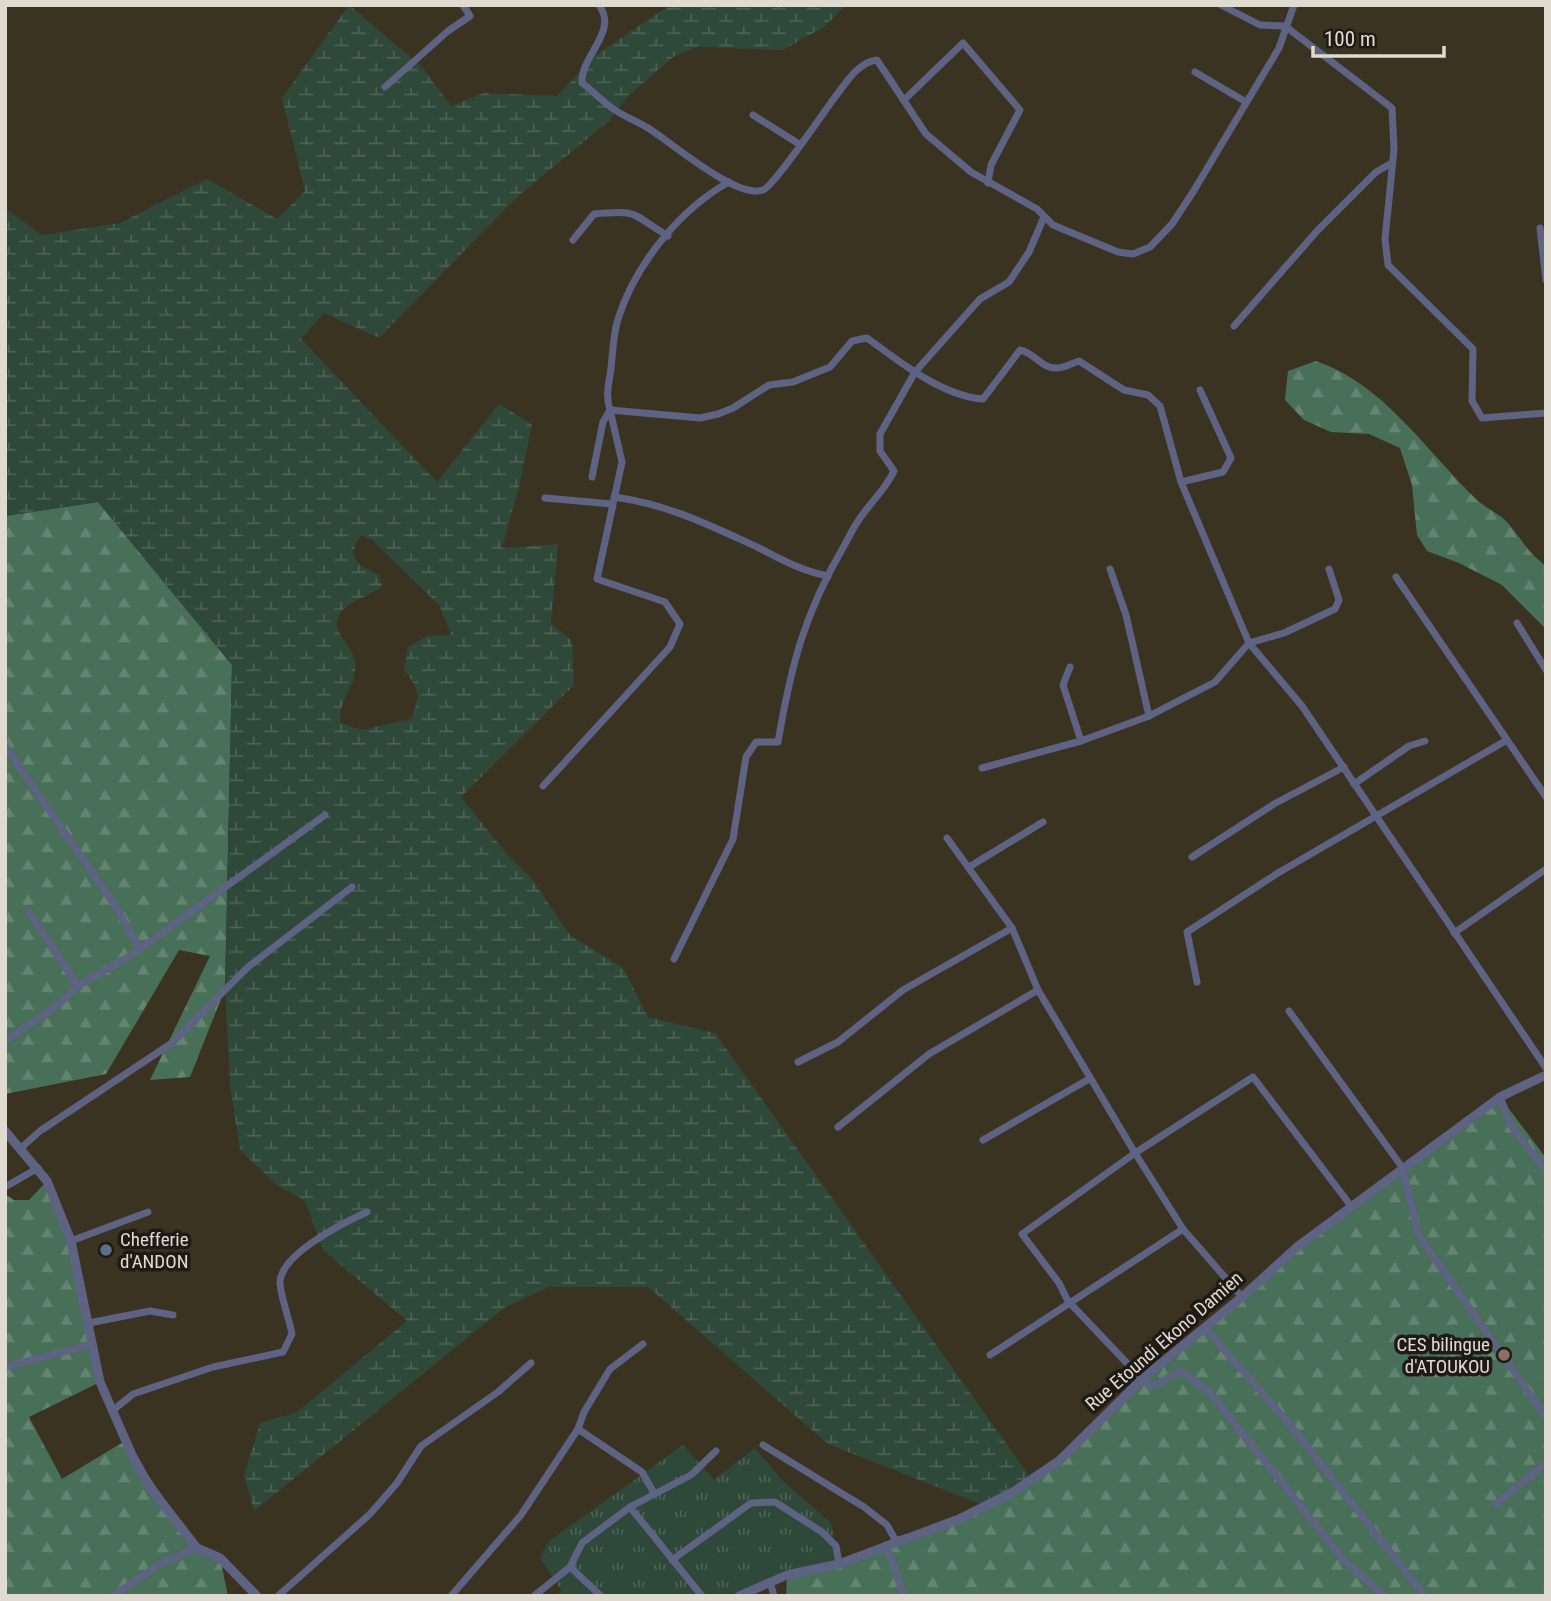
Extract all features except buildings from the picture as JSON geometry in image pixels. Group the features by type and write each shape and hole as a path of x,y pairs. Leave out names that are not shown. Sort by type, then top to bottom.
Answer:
{"street":[{"path":"385,87 448,31 470,16 463,5"},
{"path":"599,5 604,12 606,25 581,71 582,83 614,110 650,129 745,190 763,190 779,178 799,144 853,73 868,61 877,60 926,134 971,173 1037,209 1053,225 1118,252 1141,252 1172,224 1279,48 1294,5"},
{"path":"1222,5 1260,25 1285,26 1392,108 1394,149 1390,164 1385,239 1388,265 1473,349 1472,401 1482,418 1546,413"},
{"path":"904,100 963,43 1020,110 991,165 988,183"},
{"path":"1195,72 1246,102"},
{"path":"753,115 799,144"},
{"path":"1234,326 1317,231 1376,172 1390,164"},
{"path":"710,170 713,190"},
{"path":"543,786 670,647 680,624 665,602 597,579 622,462 605,392 618,319 629,292 677,222 713,190 729,182"},
{"path":"573,240 594,214 619,211 639,214 668,236"},
{"path":"674,959 733,839 747,757 756,742 778,742 788,677 806,622 862,514 887,487 894,471 880,451 880,435 915,372 980,299 1009,282 1029,252 1044,217"},
{"path":"1540,228 1546,281"},
{"path":"610,410 700,418 718,414 733,408 769,385 793,382 830,367 852,341 867,338 915,372 969,398 984,399 1020,350 1028,351 1040,363 1055,369 1079,361 1091,366 1124,390 1148,395 1160,406 1181,482 1249,643 1302,706 1546,1068"},
{"path":"1181,482 1223,472 1231,458 1200,390"},
{"path":"592,477 603,422 610,410"},
{"path":"545,498 652,502 689,516 805,571 828,576"},
{"path":"1110,569 1126,615 1149,716"},
{"path":"982,768 1081,741 1149,716 1215,682 1249,643 1284,633 1335,609 1339,600 1329,569"},
{"path":"1396,577 1546,797"},
{"path":"1517,623 1546,670"},
{"path":"1070,667 1063,685 1081,741"},
{"path":"1197,982 1187,932 1376,815 1507,740"},
{"path":"1354,784 1409,746 1425,741"},
{"path":"5,746 114,904 140,948"},
{"path":"1192,858 1274,804 1344,767"},
{"path":"5,1041 78,986 140,948 325,815"},
{"path":"969,867 1043,822"},
{"path":"947,838 1012,928 1038,990 1135,1153 1184,1228 1242,1297"},
{"path":"1454,933 1546,869"},
{"path":"21,1148 40,1131 172,1043 248,967 352,887"},
{"path":"29,912 78,986"},
{"path":"797,1062 838,1042 903,990 1012,928"},
{"path":"838,1127 929,1054 1038,990"},
{"path":"1289,1011 1402,1167 1419,1236 1546,1417"},
{"name":"Rue Etoundi Ekono Damien","path":"739,1596 787,1575 839,1564 959,1519 1032,1480 1060,1460 1142,1379 1242,1297 1298,1246 1500,1097 1546,1075"},
{"path":"1351,1206 1253,1077 1135,1153 1023,1234 1059,1283 1068,1301 1142,1379 1152,1387 1181,1371 1210,1393 1343,1559 1384,1596"},
{"path":"983,1140 1089,1079"},
{"path":"1500,1097 1512,1127 1546,1171"},
{"path":"5,1131 47,1181 71,1241 100,1382 149,1486 197,1548 220,1559 257,1596"},
{"path":"5,1187 38,1168"},
{"path":"71,1241 148,1212"},
{"path":"112,1411 133,1394 213,1367 283,1352 292,1334 279,1282 286,1263 336,1227 367,1212"},
{"path":"990,1355 1068,1301 1184,1228"},
{"path":"89,1323 150,1311 173,1315"},
{"path":"1204,1327 1287,1421 1425,1596"},
{"path":"451,1596 521,1515 578,1429 583,1412 610,1369 643,1343"},
{"path":"5,1367 93,1344"},
{"path":"278,1596 370,1514 397,1483 421,1446 498,1392 531,1363"},
{"path":"578,1429 642,1472 654,1493"},
{"path":"762,1445 864,1507 887,1525 896,1541"},
{"path":"534,1596 570,1567 582,1543 630,1507 691,1475 716,1451"},
{"path":"1496,1504 1546,1464"},
{"path":"672,1560 751,1503 775,1502 822,1532 836,1546 839,1564"},
{"path":"630,1507 702,1596"},
{"path":"886,1545 904,1596"},
{"path":"113,1596 160,1564 197,1548"},
{"path":"570,1567 601,1596"},
{"path":"770,1582 774,1596"}],"green space":[{"path":"349,5 422,67 451,106 484,93 557,96 597,54 670,5 846,5 824,27 783,50 697,47 673,57 627,97 610,120 517,197 379,338 324,313 301,339 437,482 499,404 532,424 519,487 502,548 558,544 551,623 572,641 574,685 461,797 507,854 532,879 570,935 623,968 648,1017 715,1033 1032,1480 985,1506 828,1444 648,1287 549,1287 504,1308 254,1511 244,1475 260,1423 297,1412 407,1321 323,1250 305,1201 278,1186 240,1150 230,1086 225,989 232,665 98,502 5,516 5,208 42,235 120,223 207,179 277,219 305,191 282,98","holes":["361,535 372,540 439,605 451,635 427,636 408,647 404,670 417,693 411,719 362,730 341,723 341,709 354,678 355,663 339,632 337,622 349,604 382,586 379,575 360,565 354,556 355,544"]},
{"path":"1316,361 1341,372 1384,403 1477,500 1507,522 1529,550 1546,566 1546,629 1502,585 1459,563 1427,551 1417,535 1412,485 1400,448 1369,434 1331,432 1304,420 1285,400 1288,371"},
{"path":"98,502 232,665 225,989 190,1077 150,1080 210,956 179,950 106,1074 5,1094 5,516"},
{"path":"1500,1097 1546,1158 1546,1596 786,1596 787,1575 839,1564 896,1537 959,1519 1032,1480 1109,1409 1298,1246"},
{"path":"47,1181 74,1250 100,1382 29,1417 62,1479 125,1441 197,1547 220,1558 228,1596 5,1596 5,1194 14,1200 29,1200"},
{"path":"683,1445 714,1480 755,1448 785,1483 831,1523 839,1564 787,1575 739,1596 556,1596 561,1590 540,1558 548,1542"}],"place":[{"name":"Chefferie d'ANDON","path":"106,1250"},
{"name":"CES bilingue d'ATOUKOU","path":"1504,1355"}]}
